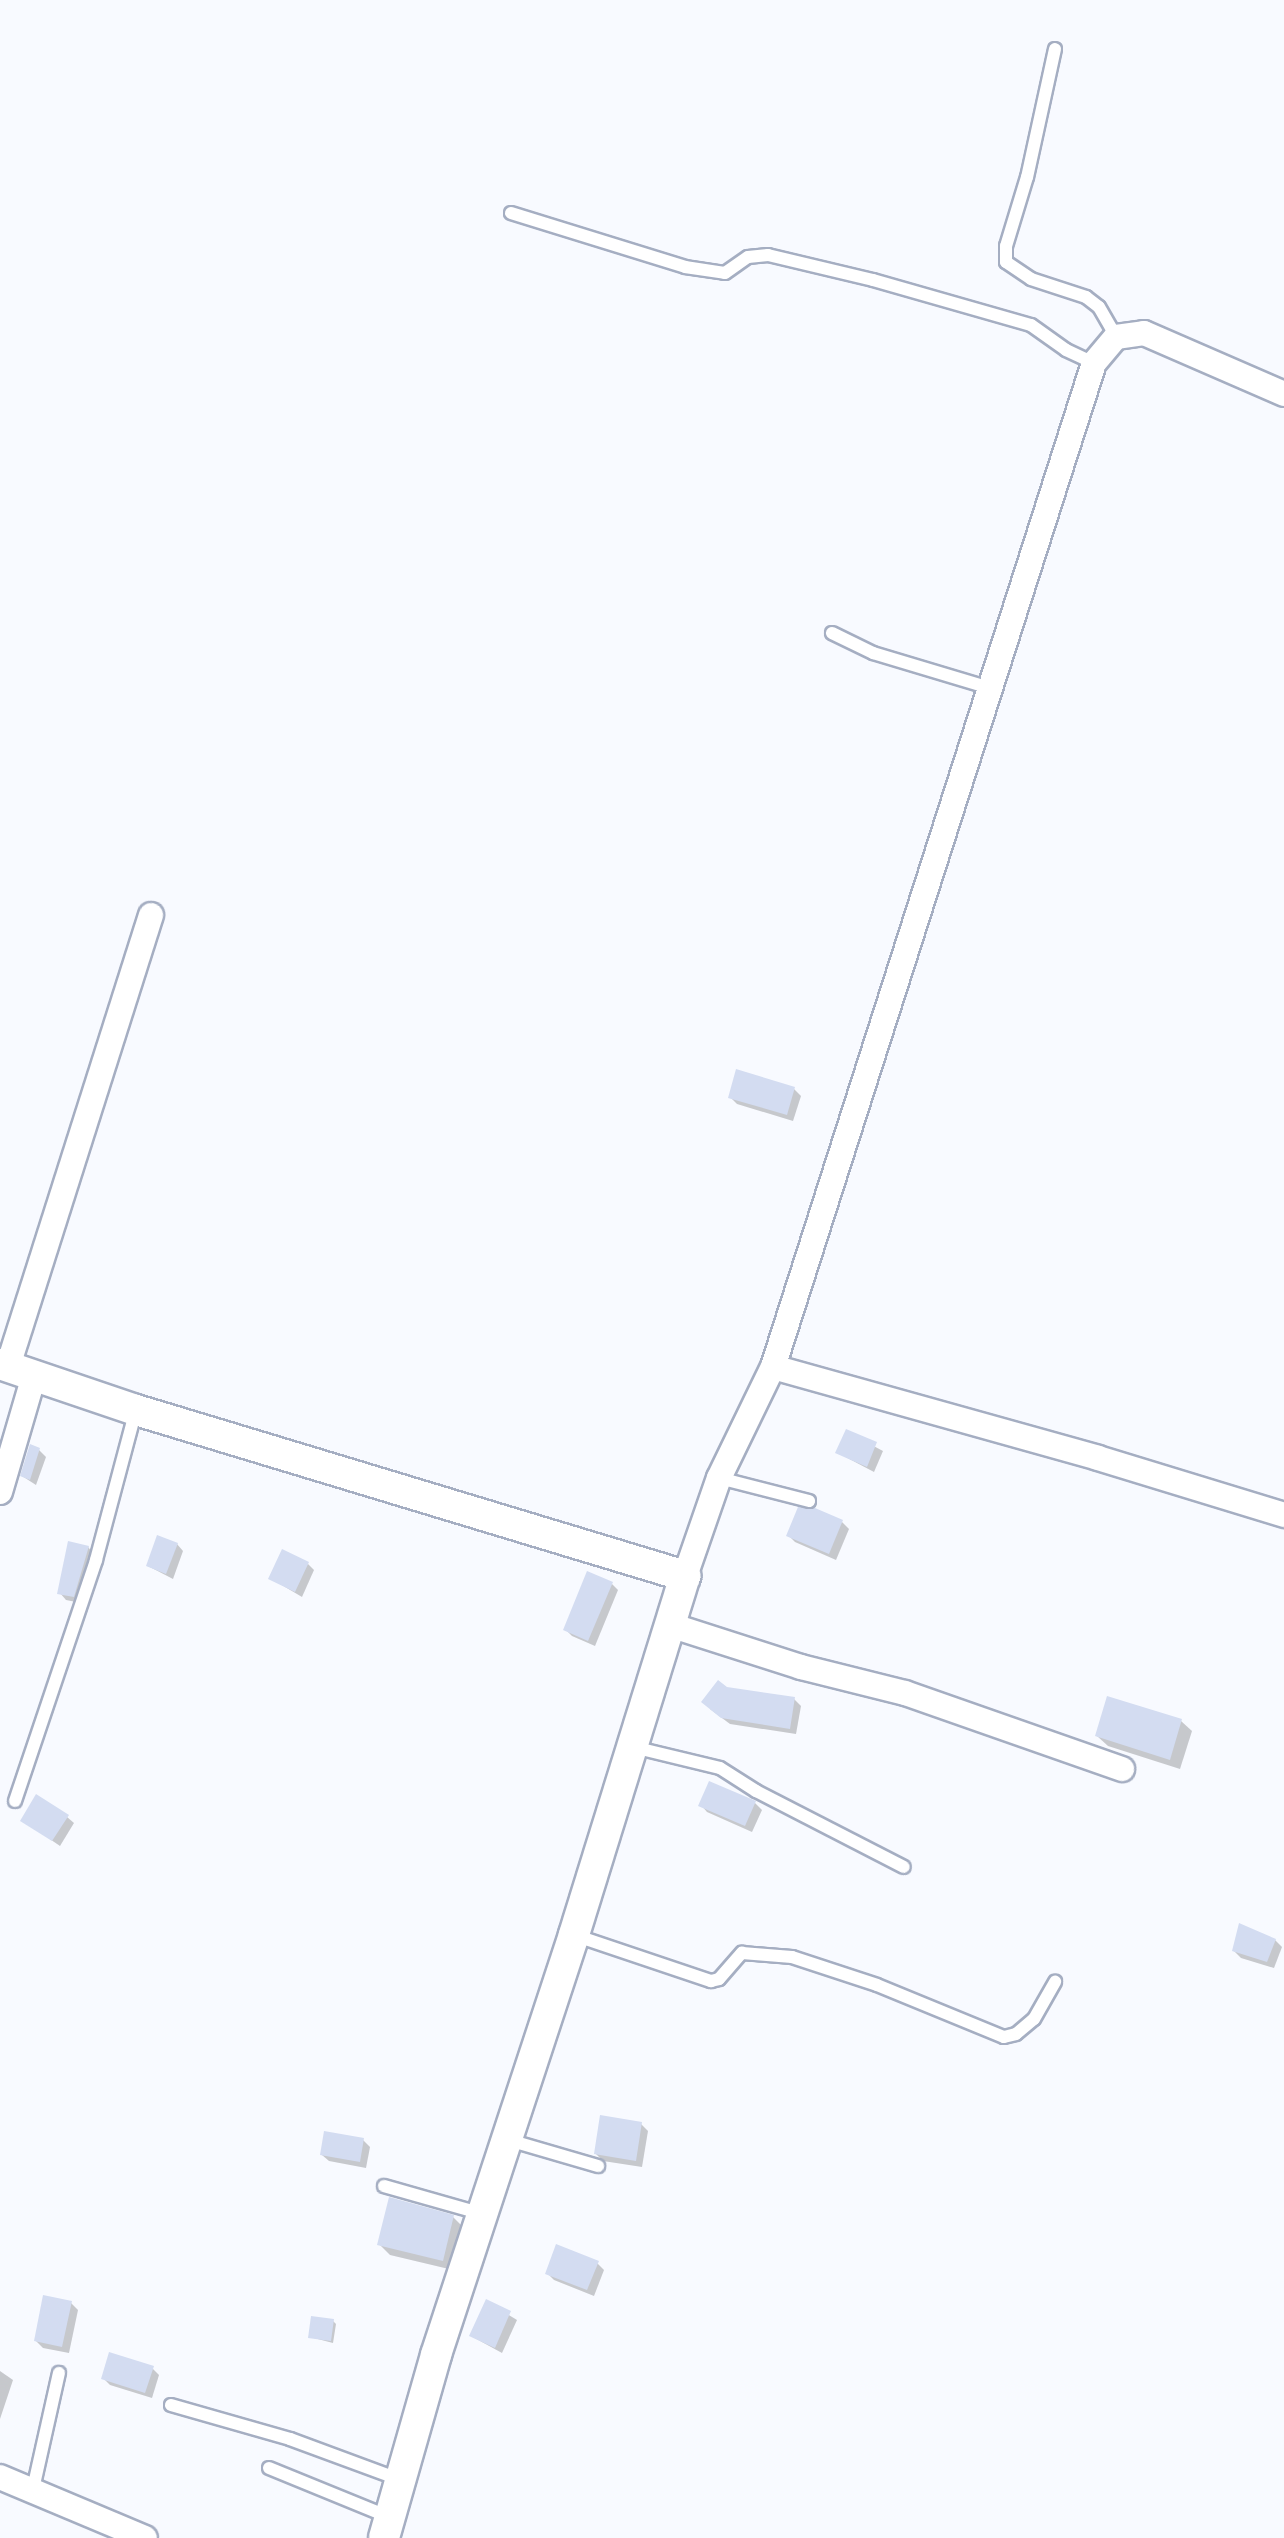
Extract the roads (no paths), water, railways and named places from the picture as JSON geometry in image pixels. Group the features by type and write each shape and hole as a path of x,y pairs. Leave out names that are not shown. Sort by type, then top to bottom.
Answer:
{"street":[{"path":"387,2528 436,2355 574,1935 685,1576 719,1478 773,1367 1094,363 1116,337 1144,333 1284,394"},
{"path":"0,1492 14,1369 151,915"},
{"path":"773,1367 1098,1458 1284,1515"},
{"path":"14,1369 136,1410 685,1576"},
{"path":"670,1625 801,1667 905,1693 1122,1769"},
{"path":"0,2477 145,2538"}],"lane":[{"path":"1055,49 1027,177 1006,246 1006,262 1031,279 1086,297 1099,307 1116,337"},
{"path":"511,213 685,267 725,273 748,257 768,255 873,280 1031,325 1066,350 1094,363"},
{"path":"832,633 873,653 990,688"},
{"path":"15,1801 96,1560 136,1410"},
{"path":"719,1478 809,1501"},
{"path":"633,1747 720,1768 748,1786 904,1867"},
{"path":"574,1935 711,1981 719,1979 742,1953 792,1957 877,1985 1004,2037 1016,2034 1034,2019 1055,1982"},
{"path":"505,2139 598,2166"},
{"path":"384,2186 483,2214"},
{"path":"33,2489 59,2373"},
{"path":"171,2405 290,2439 401,2480"},
{"path":"269,2468 387,2528"}]}
